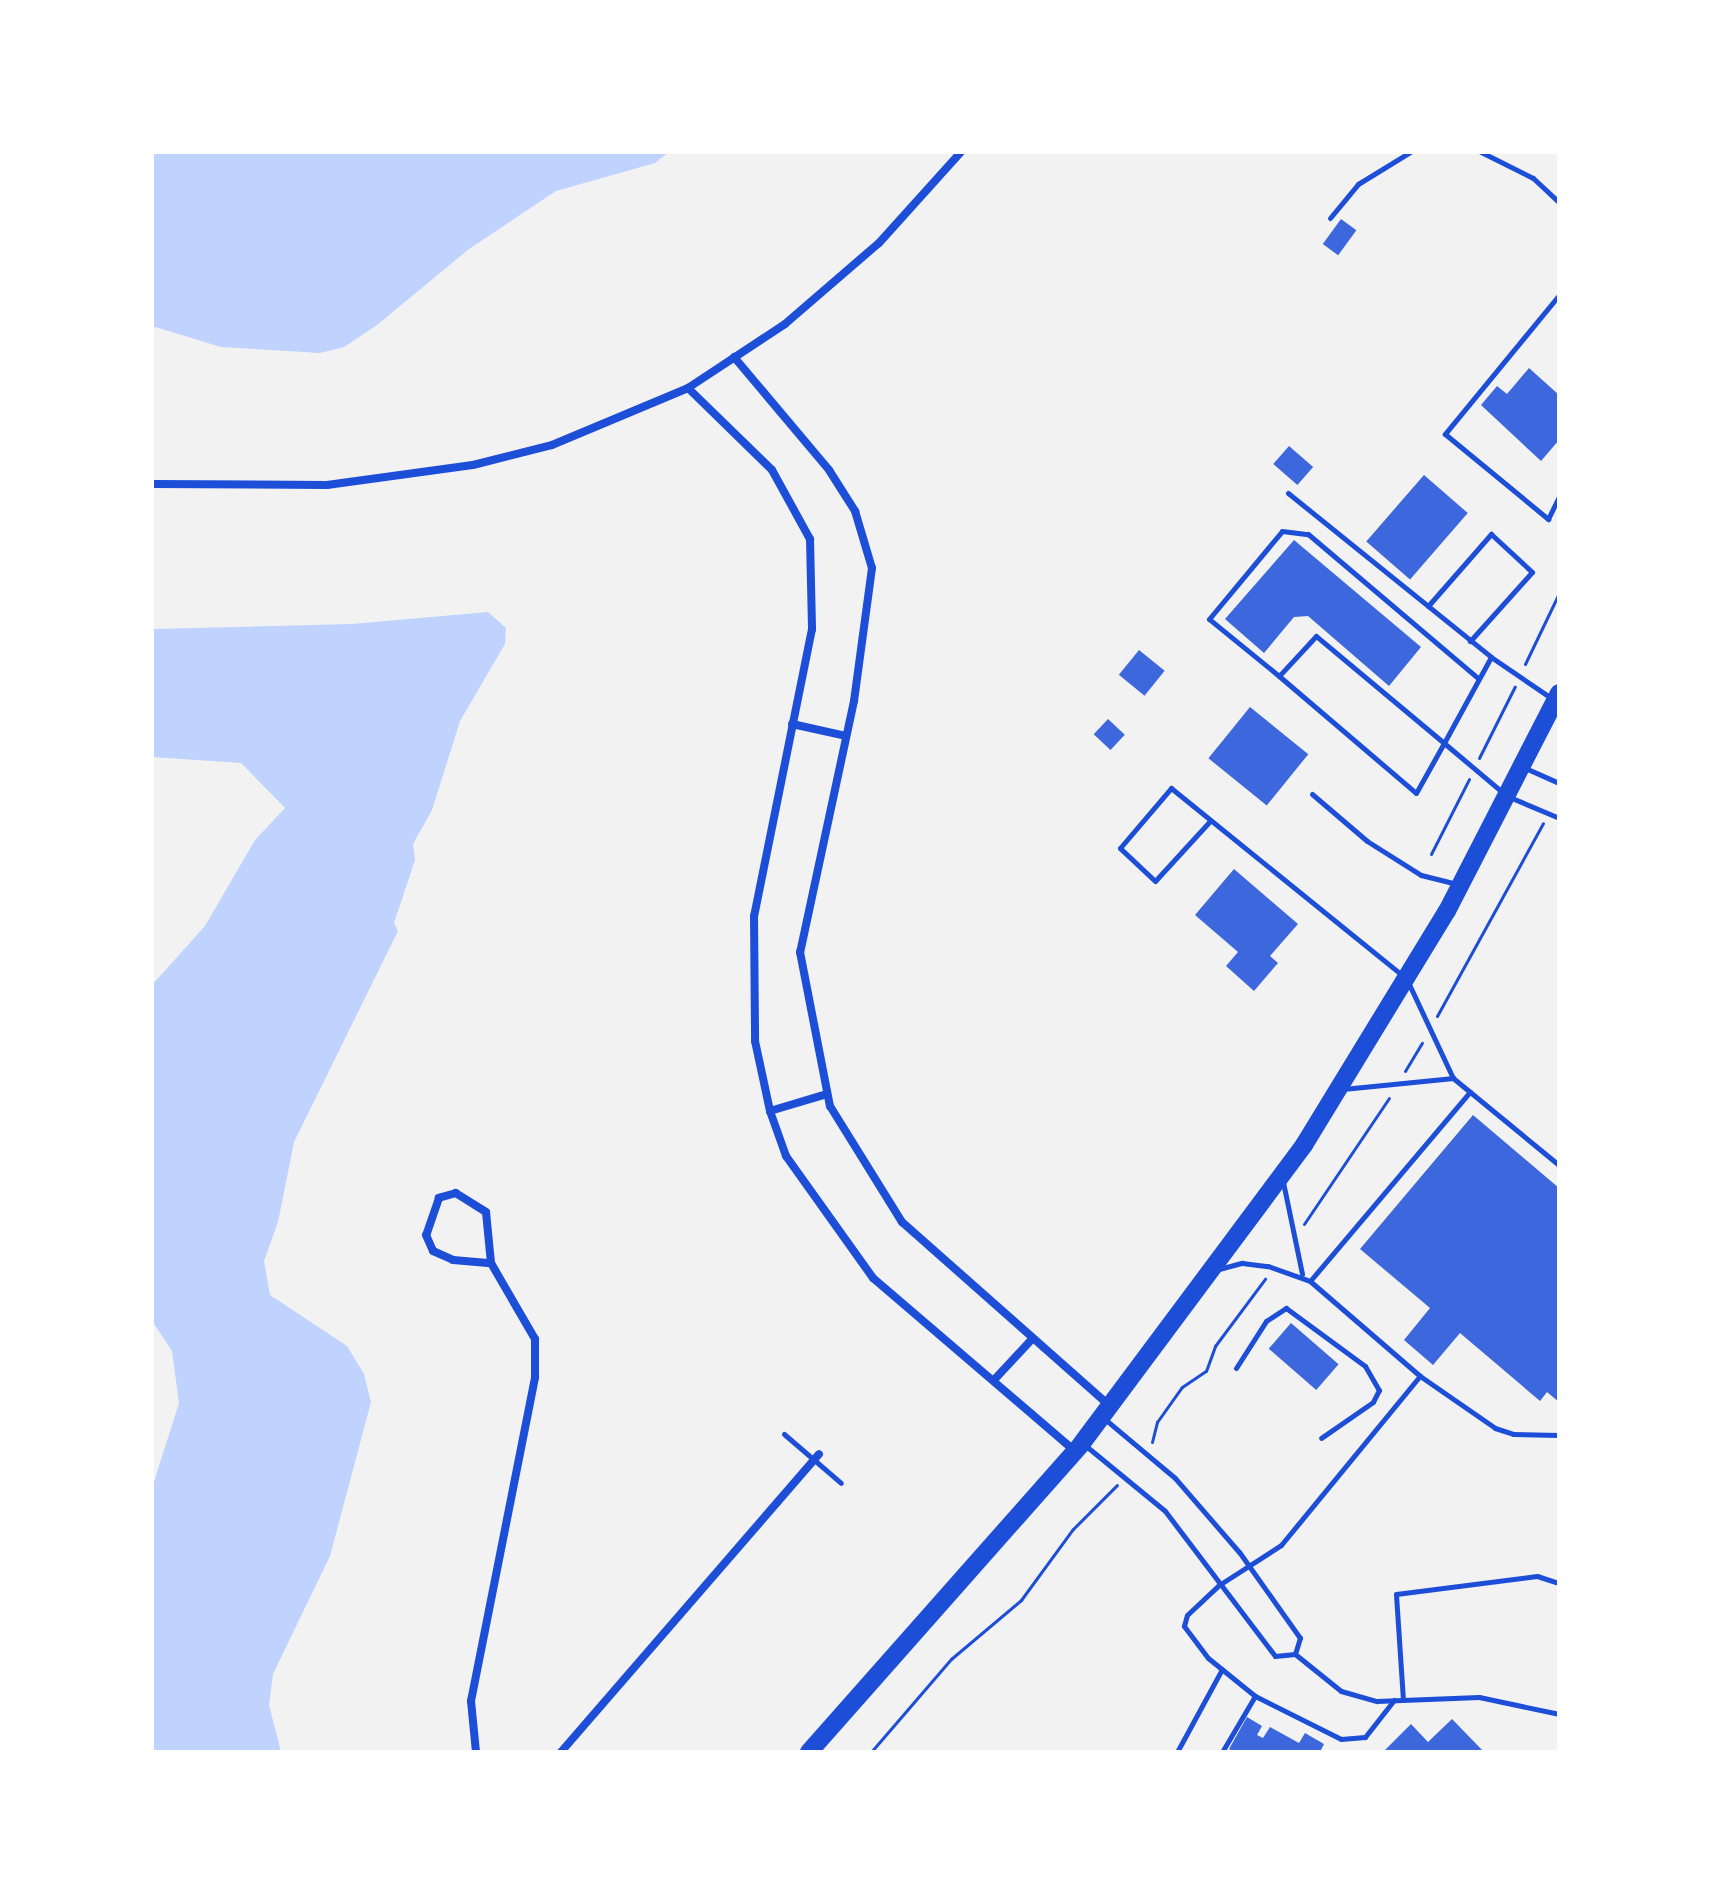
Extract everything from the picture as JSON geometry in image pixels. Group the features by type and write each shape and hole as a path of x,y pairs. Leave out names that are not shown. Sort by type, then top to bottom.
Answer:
{"highway":[{"path":"809,1752 1079,1447 1282,1176 1341,1089 1407,978 1460,885 1557,696"}],"street":[{"path":"152,484 327,485 473,465 552,445 688,388 824,293 917,204 961,152"},
{"path":"734,357 829,470 855,511 872,568 846,736 800,952 830,1106 902,1222 1033,1338 1107,1412"},
{"path":"688,388 772,470 810,539 812,629 754,916 755,1041 770,1111 786,1156 873,1278 1079,1447"},
{"path":"792,724 846,736"},
{"path":"770,1111 827,1094"},
{"path":"476,1752 471,1701 535,1377 535,1339 491,1263 486,1212 456,1193 439,1198 429,1213 426,1235 433,1251 453,1260 491,1263"},
{"path":"994,1380 1033,1338"},
{"path":"561,1752 816,1457"}],"lane":[{"path":"1330,218 1358,184 1410,152"},
{"path":"1481,152 1513,166 1559,202"},
{"path":"1559,295 1445,434 1548,519 1559,496"},
{"path":"1288,493 1491,657 1519,677 1557,696"},
{"path":"1479,679 1308,534 1282,531 1209,619 1416,793 1444,743 1479,679 1491,657"},
{"path":"1427,606 1491,534 1532,572 1470,641"},
{"path":"1279,676 1316,636 1507,796 1559,818"},
{"path":"1522,766 1559,783"},
{"path":"1210,821 1155,881 1120,848 1171,788 1407,978 1429,1033 1453,1078 1559,1165"},
{"path":"1312,794 1367,841 1421,875 1460,885"},
{"path":"1341,1089 1453,1078"},
{"path":"1310,1281 1470,1092"},
{"path":"1282,1176 1302,1274"},
{"path":"1213,1271 1242,1263 1302,1274 1420,1376 1495,1428 1513,1434 1559,1435"},
{"path":"1236,1368 1266,1321 1286,1308 1365,1366 1379,1390 1373,1402 1321,1438"},
{"path":"1394,1700 1385,1717 1355,1741 1255,1696 1196,1646 1184,1626 1187,1615 1219,1585 1281,1545 1420,1376"},
{"path":"1107,1412 1144,1452 1175,1478 1248,1564 1300,1638 1295,1654"},
{"path":"784,1434 816,1457 841,1483"},
{"path":"1079,1447 1165,1511 1275,1656 1295,1654 1341,1691 1394,1700 1479,1697 1559,1714"},
{"path":"1403,1700 1396,1594 1537,1576 1559,1583"},
{"path":"1177,1752 1222,1669"},
{"path":"1222,1752 1255,1696"}],"path":[{"path":"1431,854 1559,593"},
{"path":"1293,1240 1429,1033 1547,813"},
{"path":"1144,1452 1157,1422 1182,1387 1206,1371 1215,1346 1273,1267"},
{"path":"871,1752 951,1659 1021,1600 1073,1529 1123,1477"}],"water":[{"path":"152,152 669,152 655,163 556,191 469,249 377,325 344,347 320,353 221,347 152,326"},
{"path":"488,612 506,628 505,644 460,721 432,810 413,844 415,860 394,923 398,931 294,1142 278,1222 264,1261 270,1295 347,1346 364,1374 371,1402 330,1556 273,1674 269,1705 281,1752 152,1752 152,1488 179,1403 172,1351 152,1321 152,985 205,926 255,840 285,808 241,763 152,757 152,629 352,624"}],"building":[{"path":"1341,219 1356,230 1338,255 1323,244"},
{"path":"1529,368 1559,395 1559,440 1541,461 1481,405 1497,386 1507,394"},
{"path":"1289,446 1313,467 1297,485 1273,464"},
{"path":"1424,475 1468,513 1410,579 1366,541"},
{"path":"1294,540 1421,647 1389,686 1308,616 1294,617 1264,653 1225,619"},
{"path":"1139,650 1165,671 1145,696 1119,675"},
{"path":"1250,707 1308,754 1267,805 1208,758"},
{"path":"1108,719 1125,735 1110,750 1094,734"},
{"path":"1234,869 1298,924 1270,956 1278,963 1254,991 1226,966 1238,952 1195,915"},
{"path":"1473,1115 1559,1188 1559,1402 1547,1392 1540,1401 1460,1333 1433,1365 1404,1340 1430,1308 1360,1249"},
{"path":"1291,1323 1339,1364 1316,1390 1269,1349"},
{"path":"1247,1717 1262,1726 1257,1735 1263,1738 1270,1727 1299,1743 1305,1733 1324,1744 1320,1752 1235,1752 1229,1749"},
{"path":"1452,1719 1484,1752 1383,1752 1411,1724 1428,1742"}]}
